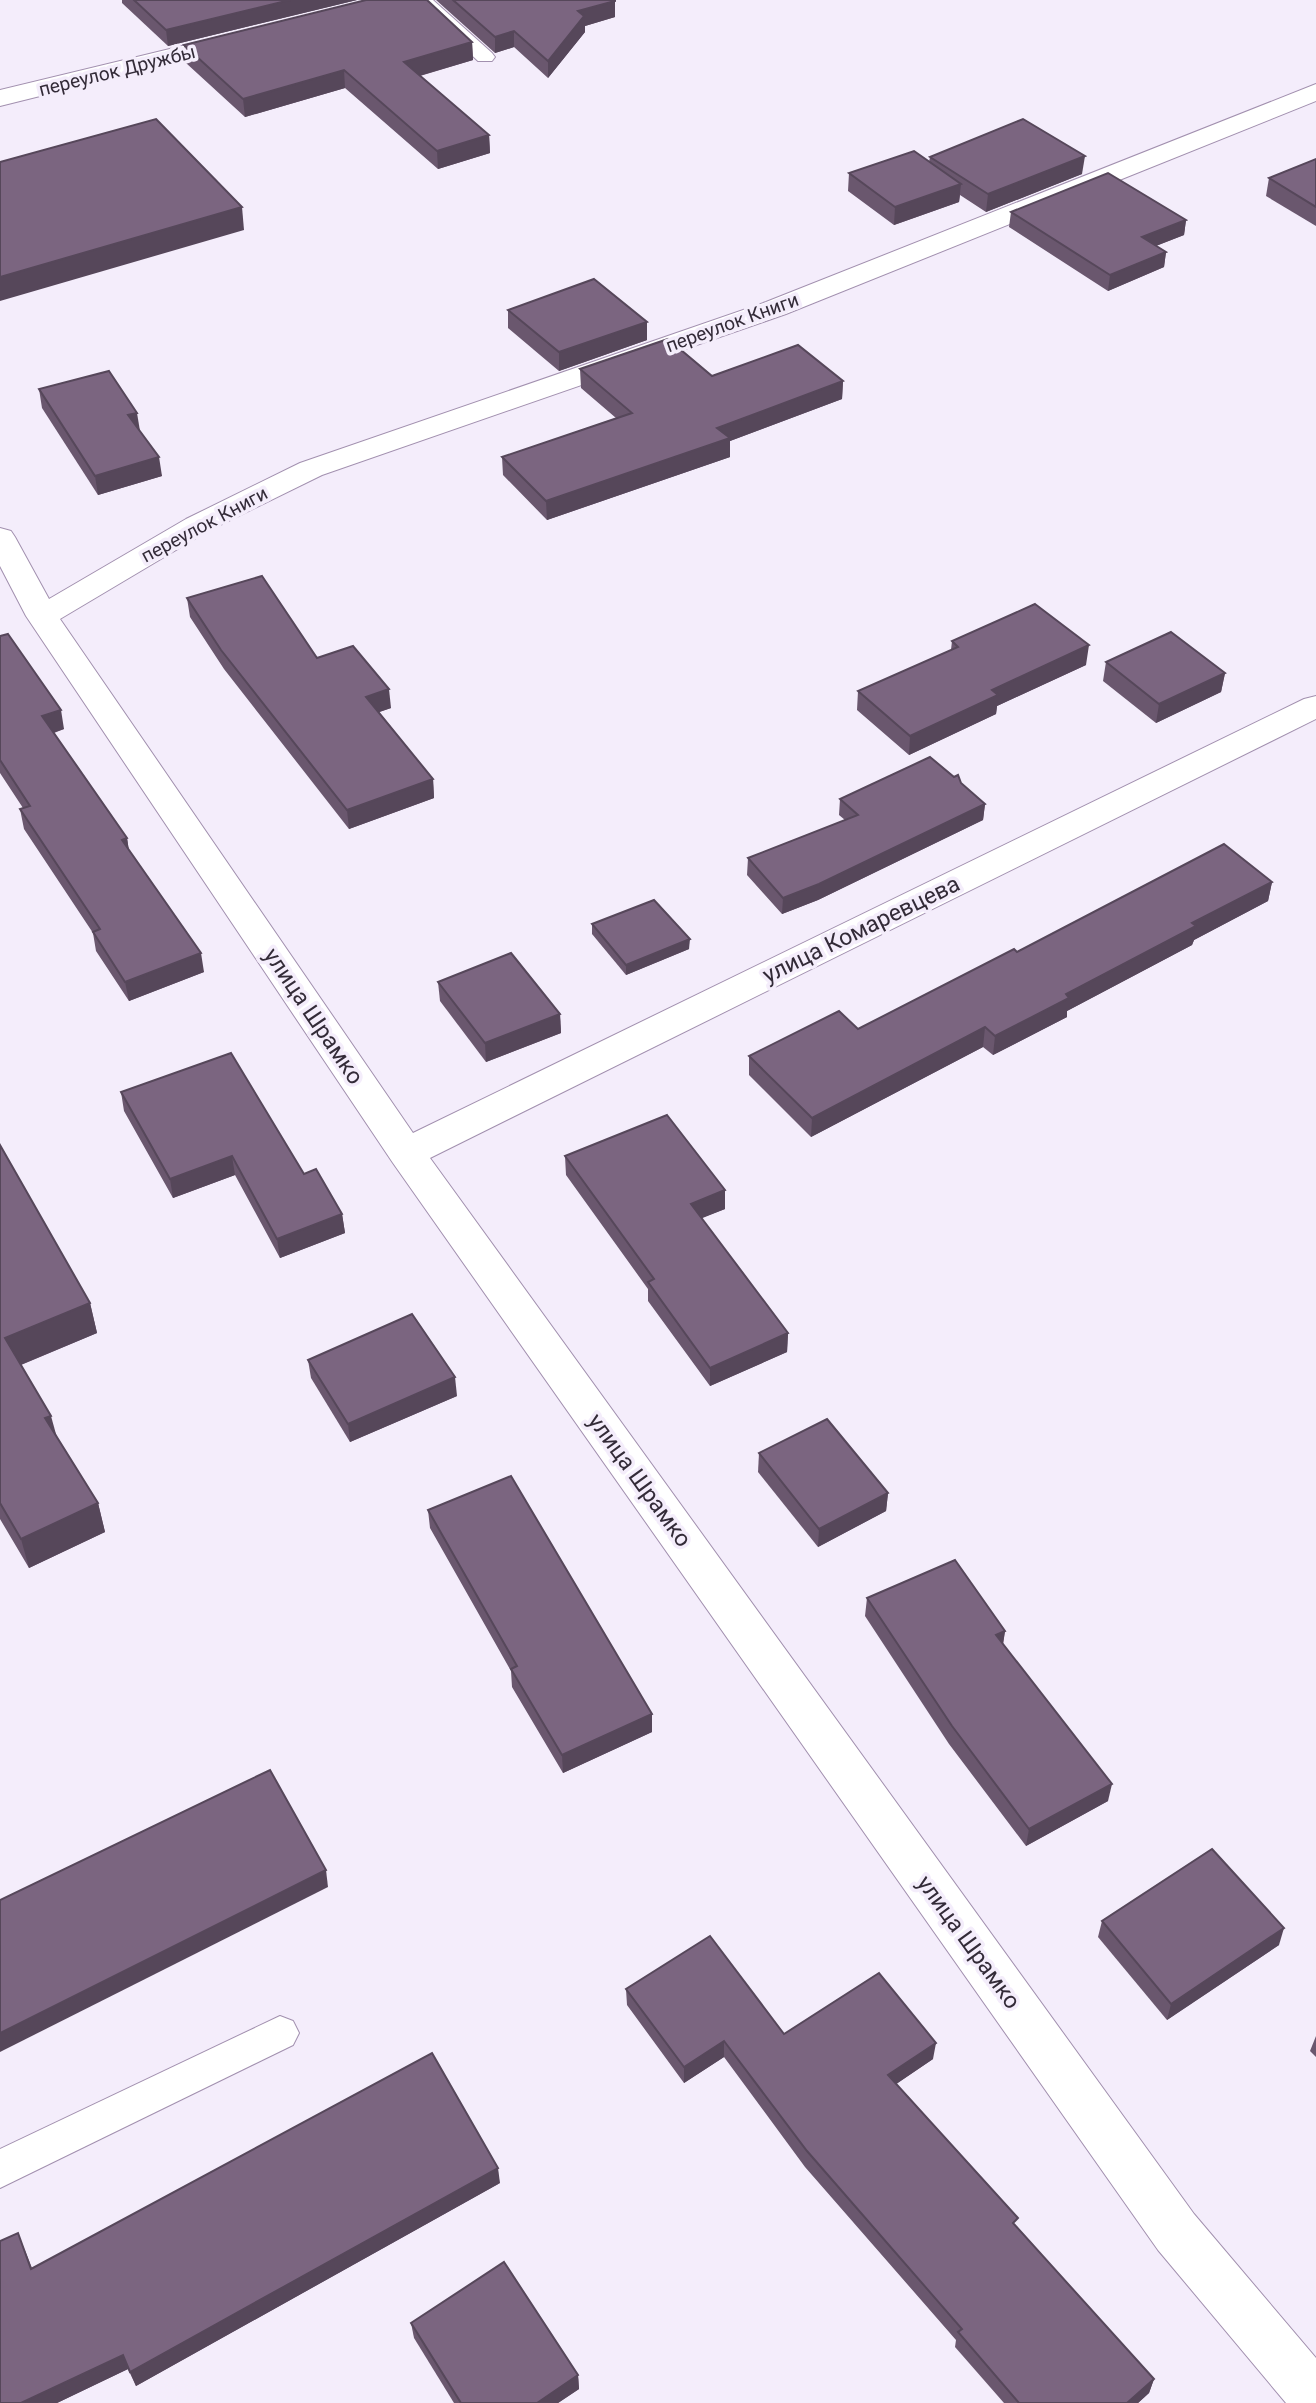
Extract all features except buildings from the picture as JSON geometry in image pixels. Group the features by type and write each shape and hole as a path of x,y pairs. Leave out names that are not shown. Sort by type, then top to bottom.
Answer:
{"street":[{"name":"переулок Дружбы","path":"0,98 263,34"},
{"name":"переулок Книги","path":"42,616 197,524 311,469 776,308 1316,92"},
{"name":"улица Шрамко","path":"0,537 42,616 406,1153 1177,2232 1316,2398"},
{"name":"улица Комаревцева","path":"406,1153 1316,706"}],"lane":[{"path":"422,0 485,57"},
{"path":"0,2169 280,2033"}]}
